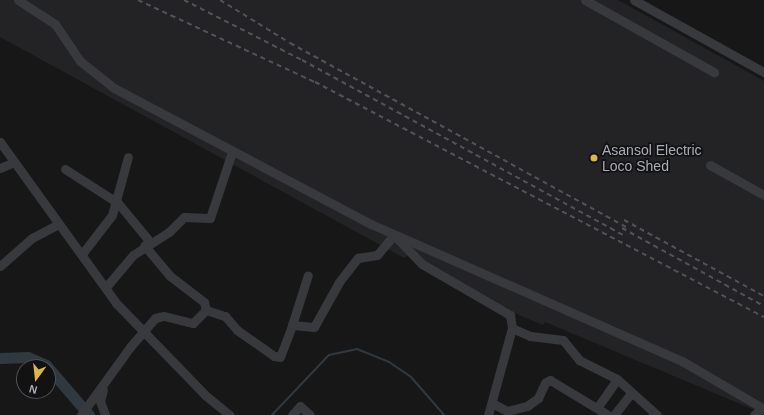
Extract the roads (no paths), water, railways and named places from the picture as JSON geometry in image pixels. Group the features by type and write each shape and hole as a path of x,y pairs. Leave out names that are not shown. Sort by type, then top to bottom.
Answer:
{"street":[{"path":"18,0 54,24 94,75 232,152 394,235 670,355 763,409 754,415"},
{"path":"585,0 714,72"},
{"path":"634,0 764,72"},
{"path":"0,142 58,224 106,287 116,303 145,329 205,395 230,415"},
{"path":"106,287 147,244 189,214 210,218 232,152"},
{"path":"82,254 108,224 118,203 128,157"},
{"path":"0,168 14,162"},
{"path":"710,165 764,196"},
{"path":"65,169 118,203 170,276 204,302 206,310"},
{"path":"0,266 32,238 58,224"},
{"path":"292,325 314,327 339,282 358,258 377,254 394,235"},
{"path":"394,235 422,264 505,310 512,320 512,328 488,415"},
{"path":"206,310 225,316 237,330 277,357 292,325 308,275"},
{"path":"81,415 145,329 159,316 192,323 206,310"},
{"path":"512,328 536,337 563,340 579,360 617,380 657,415"},
{"path":"492,403 508,413 532,403 550,380 608,415"},
{"path":"597,408 617,380"},
{"path":"102,388 100,401 105,415"},
{"path":"614,415 631,393"},
{"path":"292,415 300,406 310,415"}],"waterway":[{"path":"272,415 329,355 357,349 389,362 411,377 444,415"},
{"path":"0,358 28,357 46,365 89,415"}],"railway":[{"path":"138,0 315,82 764,317"},
{"path":"184,0 302,60 625,236"},
{"path":"220,0 290,43 628,228"},
{"path":"624,220 764,296"},
{"path":"622,228 764,306"}],"place":[{"name":"Asansol Electric Loco Shed","path":"594,158"}]}
